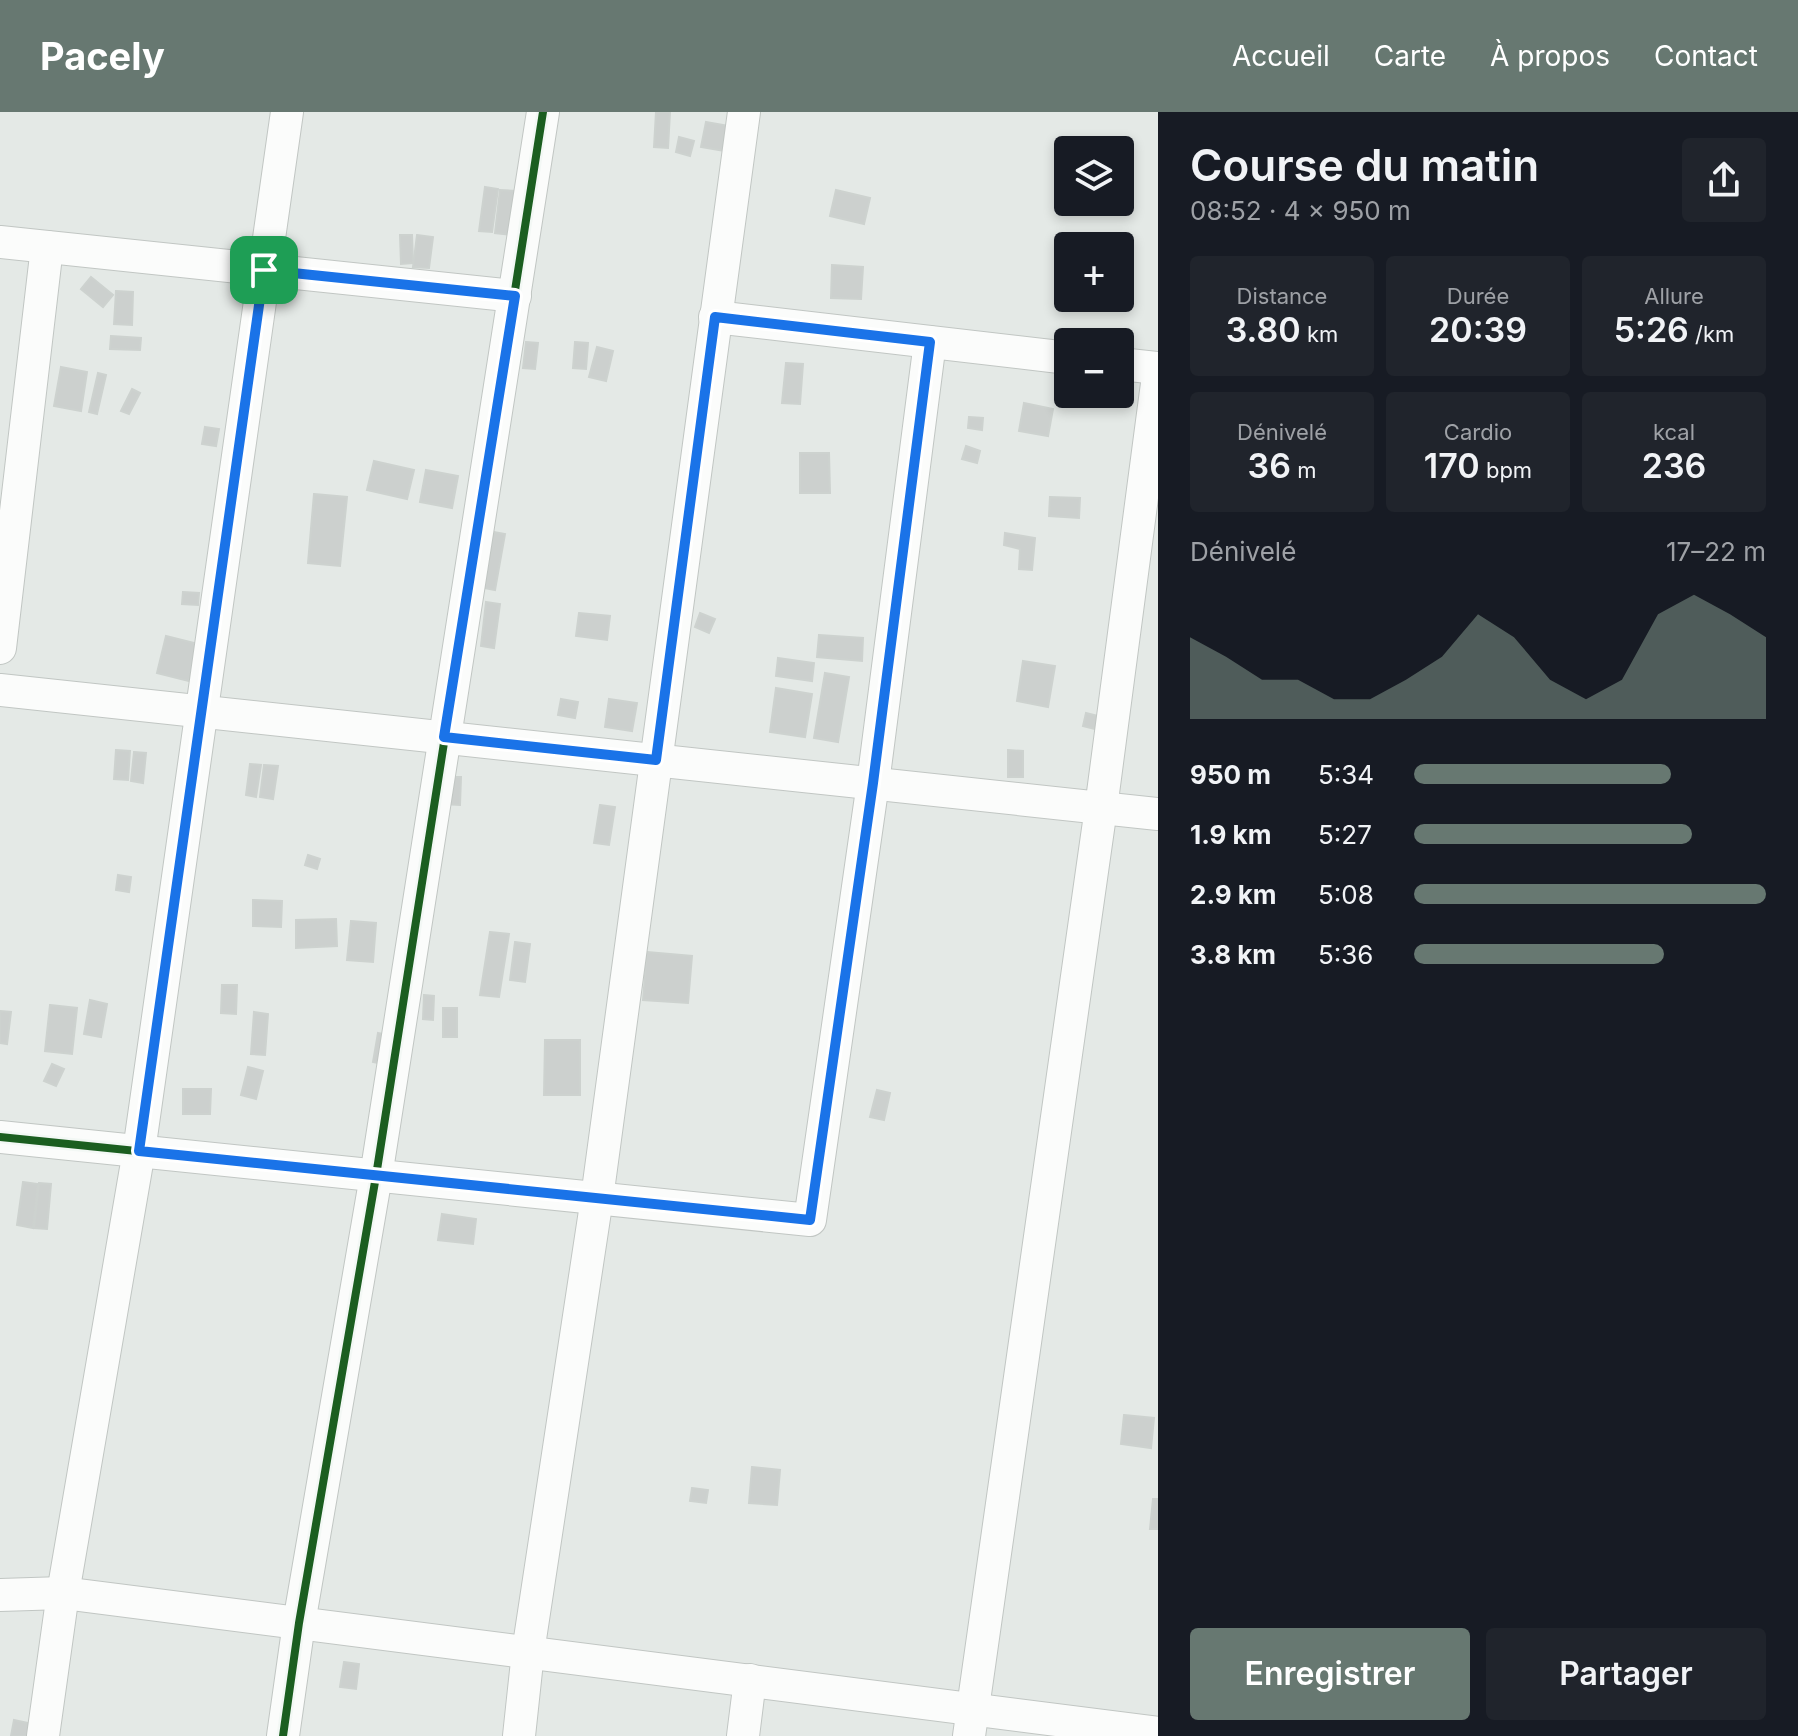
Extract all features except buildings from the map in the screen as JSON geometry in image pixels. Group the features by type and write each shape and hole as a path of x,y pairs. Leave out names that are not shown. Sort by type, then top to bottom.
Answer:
{"street":[{"path":"43,1736 63,1593 139,1151 287,112"},
{"path":"283,1736 299,1623 376,1176 543,112"},
{"path":"519,1736 528,1652 597,1198 744,112"},
{"path":"0,242 515,296"},
{"path":"0,648 47,247"},
{"path":"715,317 1054,356"},
{"path":"0,1137 810,1220 873,783 930,342"},
{"path":"1134,365 1158,368"},
{"path":"971,1723 1101,808 1158,376"},
{"path":"0,690 1158,814"},
{"path":"0,1595 63,1593 750,1680 971,1723 1158,1733"},
{"path":"743,1736 750,1680"}],"cycle path":[{"path":"283,1736 299,1623 376,1176 543,112"},
{"path":"0,1137 810,1220 873,783 930,342"}],"route":[{"path":"264,270 515,296 444,737 550,749 656,760 715,317 930,342 873,783 810,1220 139,1151 264,270"}]}
